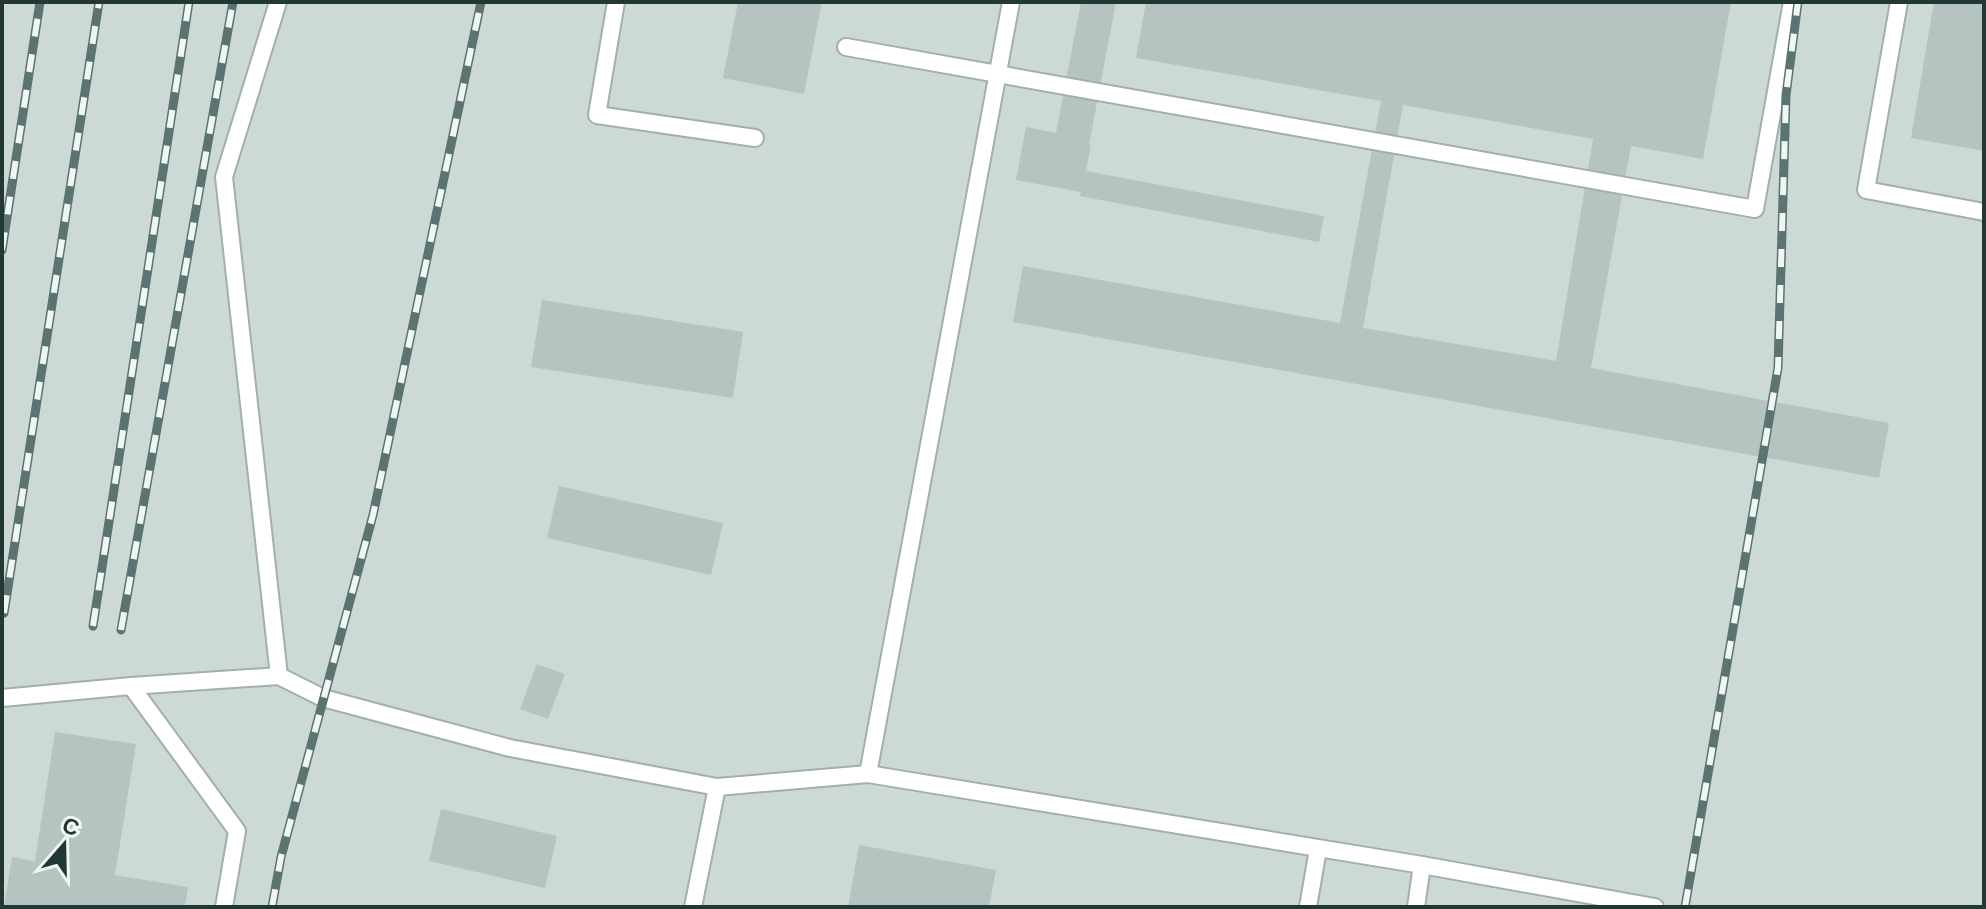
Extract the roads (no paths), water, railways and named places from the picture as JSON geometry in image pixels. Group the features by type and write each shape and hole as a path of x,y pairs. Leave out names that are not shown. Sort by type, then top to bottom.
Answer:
{"lane":[{"path":"278,2 224,177 279,676"},
{"path":"616,2 597,115 755,138"},
{"path":"868,774 1011,2"},
{"path":"846,47 1755,209 1792,2"},
{"path":"1899,2 1866,190 1984,212"},
{"path":"2,698 279,676 323,698 510,748 717,787 868,774 1422,865 1655,907"},
{"path":"131,686 237,831 224,907"},
{"path":"693,907 717,787"},
{"path":"1308,907 1318,849"},
{"path":"1416,907 1422,865"}],"railway":[{"path":"2,250 40,2"},
{"path":"4,613 99,2"},
{"path":"93,626 189,2"},
{"path":"121,630 233,2"},
{"path":"272,907 281,857 373,515 481,2"},
{"path":"1685,907 1778,368 1786,95 1798,2"}]}
